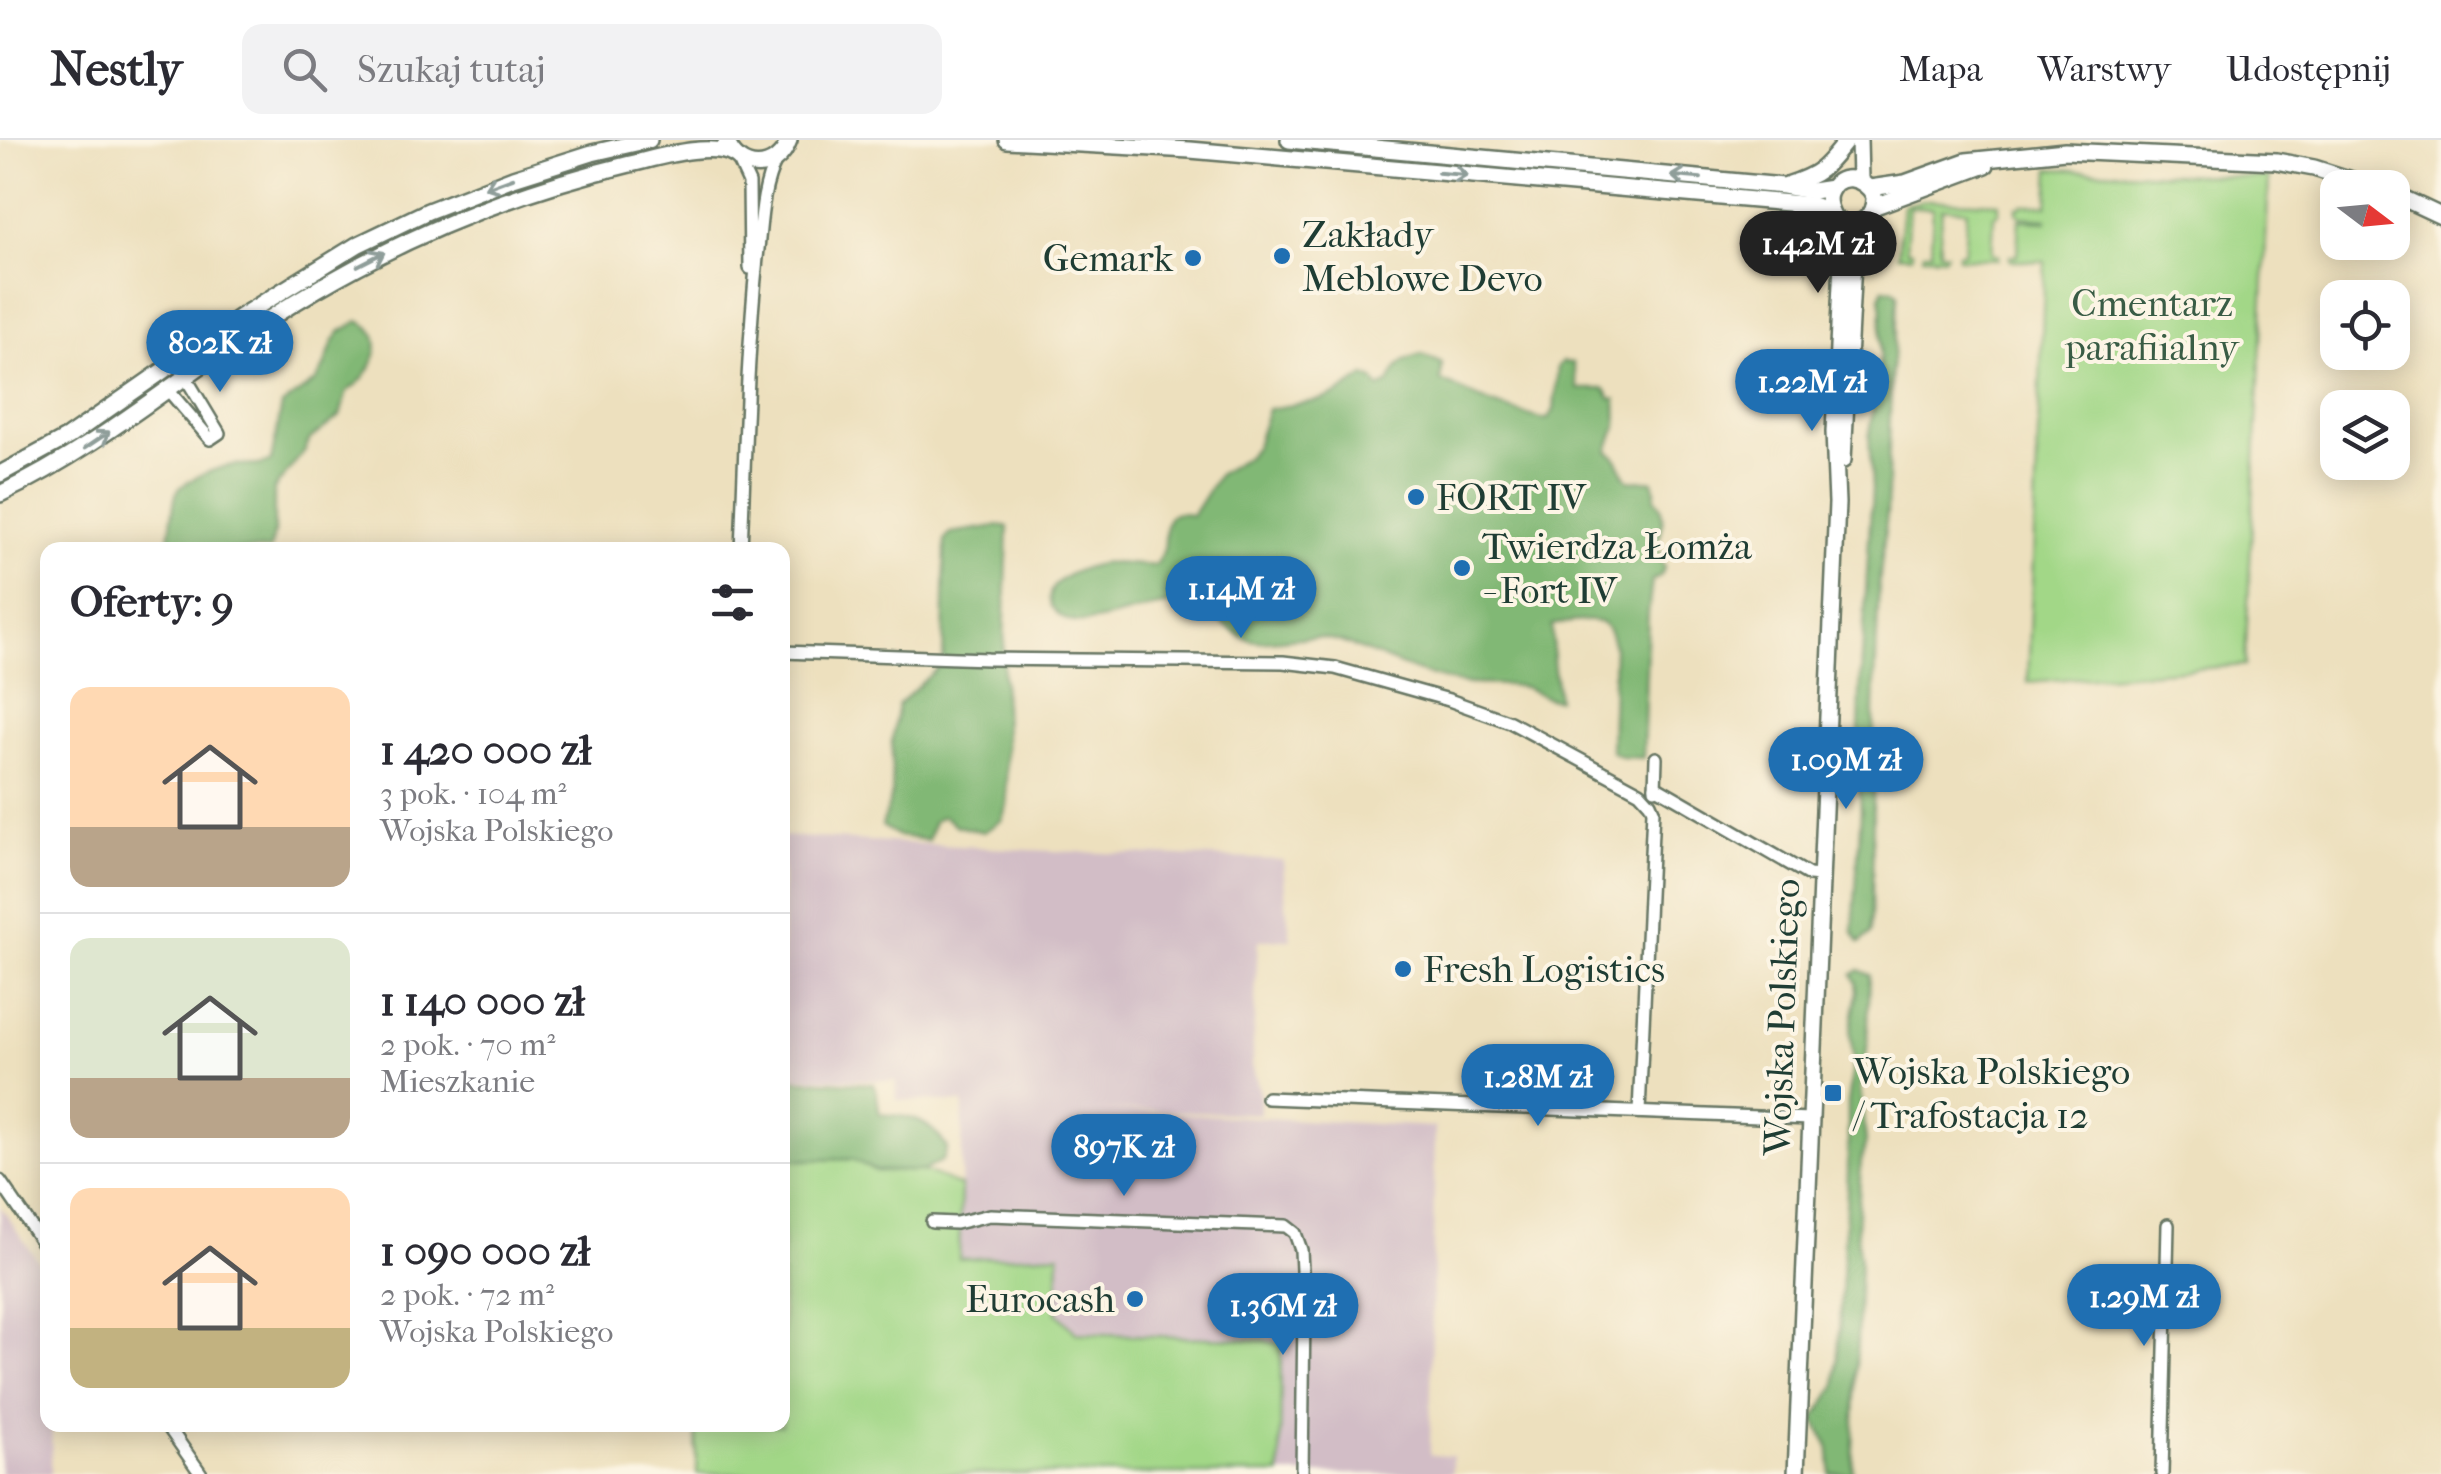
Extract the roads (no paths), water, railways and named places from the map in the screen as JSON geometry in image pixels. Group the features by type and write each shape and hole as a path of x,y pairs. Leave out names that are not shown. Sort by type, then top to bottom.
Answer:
{"main road":[{"path":"0,474 68,437 307,274 395,226 512,178 649,140"},
{"path":"1007,140 1160,148 1820,206 1847,224 1868,217 1873,208 1874,196 1865,184 1859,140"},
{"path":"1289,140 1812,191 1853,178 1890,187 1966,161 2065,151 2276,161 2320,170"},
{"path":"1834,216 1828,202 1846,168 1847,140"},
{"path":"1783,186 1820,172 1847,140"},
{"path":"0,494 84,448 316,289 445,224 550,185 656,158 710,149 733,152 745,163 761,166 787,147"},
{"path":"1873,208 2013,156"},
{"path":"2410,201 2441,216"},
{"path":"1790,204 1822,226 1842,258"},
{"name":"Wojska Polskiego","path":"1834,216 1842,235 1834,432 1837,504"},
{"name":"Wojska Polskiego","path":"1796,1474 1837,504 1846,424 1858,223"},
{"path":"166,368 186,378"},
{"path":"166,368 168,390"}],"street":[{"path":"751,316 767,182 787,147"},
{"path":"733,152 749,183 751,316 740,542"},
{"path":"168,390 215,436 186,378"},
{"path":"790,652 1283,662 1335,668 1449,700 1510,722 1640,792 1650,802 1653,820 1639,1112"},
{"path":"1650,802 1656,758"},
{"path":"1655,786 1809,875 1820,876"},
{"path":"1267,1098 1810,1118"},
{"path":"0,1181 40,1239"},
{"path":"932,1222 956,1223 990,1214 1286,1226 1295,1233 1301,1250 1302,1474"},
{"path":"2162,1474 2168,1225"},
{"path":"172,1432 201,1474"}],"place":[{"name":"Zakłady Meblowe Devo","path":"1282,256"},
{"name":"Gemark","path":"1193,258"},
{"name":"FORT IV","path":"1416,497"},
{"name":"Twierdza Łomża - Fort IV","path":"1462,568"},
{"name":"Fresh Logistics","path":"1403,969"},
{"name":"Wojska Polskiego / Trafostacja 12","path":"1833,1093"},
{"name":"Eurocash","path":"1135,1299"}],"park label":[{"name":"Cmentarz parafiialny","path":"2152,325"}]}
